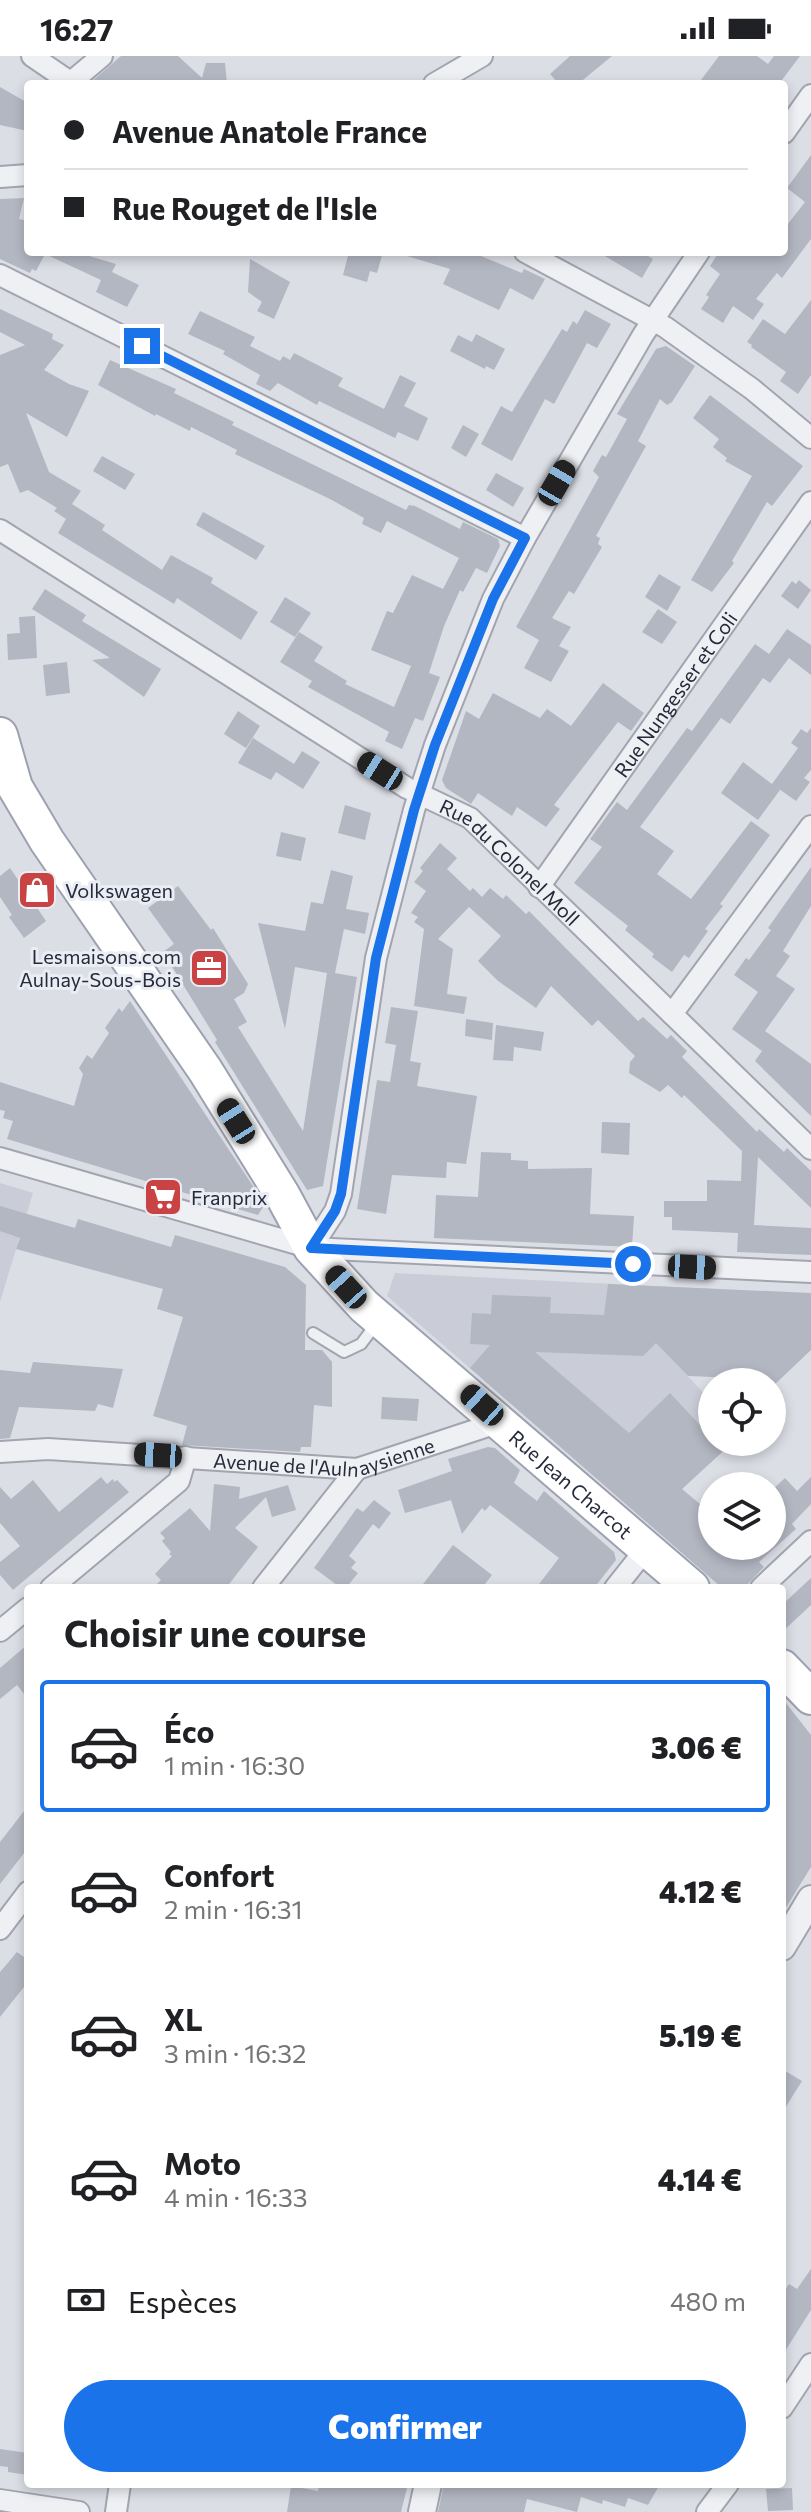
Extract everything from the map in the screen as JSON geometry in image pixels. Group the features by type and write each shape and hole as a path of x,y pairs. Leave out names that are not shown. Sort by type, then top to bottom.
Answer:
{"main road":[{"name":"Rue Jean Charcot","path":"0,735 15,787 47,841 205,1070 283,1196 311,1248 364,1306 687,1584"},
{"path":"786,1671 811,1697"}],"street":[{"path":"32,56 68,80"},
{"path":"75,80 102,56"},
{"path":"441,80 482,56"},
{"path":"788,127 811,95"},
{"path":"0,177 24,175"},
{"path":"532,256 653,320 752,389 811,438"},
{"path":"311,1248 335,1211 341,1194 376,958 419,793 493,599 525,538 653,320 696,256"},
{"path":"0,275 525,538"},
{"name":"Rue Nungesser et Coli","path":"539,887 811,502"},
{"name":"Rue du Colonel Moll","path":"0,530 407,788 470,818 810,1146"},
{"path":"672,1014 811,826"},
{"path":"0,1158 311,1248 811,1272"},
{"name":"Avenue de l'Aulnaysienne","path":"0,1452 48,1449 357,1469 500,1422"},
{"path":"56,1584 179,1481 186,1457"},
{"path":"266,1584 357,1469"},
{"path":"765,1584 811,1541"},
{"path":"618,1584 646,1549"},
{"path":"0,1631 24,1611"},
{"path":"0,1929 24,1897"},
{"path":"786,1940 811,1899"},
{"path":"786,2402 811,2364"},
{"path":"116,2512 119,2488"},
{"path":"422,2512 427,2488"},
{"path":"707,2512 725,2488"},
{"path":"0,2500 79,2512"}],"lane":[{"path":"313,1333 344,1352 361,1344 380,1319"}],"shaded area":[{"path":"0,1183 33,1193 0,1302"},
{"path":"395,1273 715,1289 657,1343 698,1387 698,1456 718,1456 646,1522 387,1296"}],"building":[{"path":"121,56 178,56 202,78 206,63 225,63 227,80 94,80"},
{"path":"570,56 612,56 583,80 555,80 550,74"},
{"path":"719,56 757,56 768,64 774,56 800,56 782,80 701,80"},
{"path":"0,87 24,101 24,130 0,125"},
{"path":"811,155 811,239 782,278 777,273 756,299 764,304 753,320 733,306 723,323 701,309 720,274 710,266 716,256 788,256 788,224 805,202 788,187"},
{"path":"24,198 19,219 24,220 24,256 44,256 36,271 32,269 30,273 0,259 0,199"},
{"path":"49,256 89,256 116,264 112,272 139,285 127,307 96,292 101,280"},
{"path":"348,256 382,256 377,273 370,271 367,282 343,275"},
{"path":"407,256 481,256 545,279 533,300 510,288 499,310 443,284 450,269"},
{"path":"605,256 648,256 653,259 642,278"},
{"path":"250,259 290,282 274,319 257,311 262,302 248,292"},
{"path":"811,300 811,375 798,394 780,381 786,372 747,342 763,319 785,334"},
{"path":"0,309 53,334 52,339 64,345 44,370 89,391 67,437 26,413 49,472 81,491 72,504 105,525 102,530 162,570 171,555 213,578 211,583 258,612 241,640 177,598 174,604 58,533 66,519 54,511 57,508 28,490 20,493 8,464 0,467 0,355 25,345 0,332"},
{"path":"585,310 611,324 597,348 587,343 554,404 545,399 512,461 481,444 501,406 512,412 562,329 567,332 573,321 577,324"},
{"path":"200,311 255,337 250,346 280,361 283,356 290,360 294,353 343,378 338,386 384,409 400,375 416,383 404,406 428,418 418,441 398,432 395,438 319,401 317,405 278,383 270,391 256,384 260,375 223,354 225,351 188,334"},
{"path":"476,334 505,349 494,370 486,366 485,369 450,351 458,335 472,342"},
{"path":"666,346 695,366 672,402 667,405 660,399 638,441 646,446 596,536 600,538 598,544 602,547 574,594 569,591 552,618 571,627 559,646 569,651 551,682 524,668 539,640 516,627 599,477 593,471 602,455 606,457 627,419 617,414 656,349"},
{"path":"110,360 176,389 174,393 234,422 232,425 406,510 409,505 415,506 460,529 463,522 498,539 500,546 487,573 476,568 463,592 460,590 429,673 440,677 423,721 415,718 402,749 385,741 389,732 308,687 312,681 280,662 299,632 323,647 314,661 347,681 345,684 394,707 411,666 371,650 387,611 393,613 412,575 443,589 459,558 387,521 381,533 362,524 364,518 235,454 237,450 191,427 190,431 155,416 98,385"},
{"path":"710,395 803,466 772,506 767,502 732,561 734,563 712,592 691,580 752,476 725,461 727,458 713,447 719,439 693,418"},
{"path":"463,425 479,434 466,457 451,448"},
{"path":"102,456 135,474 125,490 93,471"},
{"path":"496,473 524,488 513,507 486,490"},
{"path":"203,512 265,546 256,560 196,525"},
{"path":"659,574 681,587 667,611 645,597"},
{"path":"799,580 811,590 798,609 781,596 792,581 796,584"},
{"path":"45,589 86,615 82,621 161,669 144,697 92,660 110,658 32,609"},
{"path":"285,597 311,613 295,637 270,622"},
{"path":"658,609 677,622 662,644 642,632"},
{"path":"35,616 37,658 8,660 7,634 20,633 19,617"},
{"path":"787,629 811,645 811,675 789,658 770,683 763,678 730,724 721,718 640,827 674,851 657,874 691,899 751,821 770,835 720,904 723,906 705,929 708,931 689,958 684,955 672,972 625,930 628,926 574,883 602,847 590,839 617,802 627,810 687,728 692,731 755,644 769,654"},
{"path":"67,662 70,693 46,696 43,665"},
{"path":"603,683 644,713 631,731 618,722 554,805 560,809 546,827 517,807 512,816 478,793 471,804 446,788 442,780 466,711 479,719 493,693 540,718 547,709 571,726"},
{"path":"238,711 260,726 246,748 224,734"},
{"path":"811,728 811,770 804,778 810,782 796,801 772,784 798,748 791,743 801,729 807,733"},
{"path":"253,738 294,764 302,751 320,762 303,789 276,772 271,780 238,763"},
{"path":"743,762 780,790 758,820 721,793"},
{"path":"345,805 371,813 365,840 338,833"},
{"path":"281,832 306,838 301,861 276,856"},
{"path":"440,843 457,858 447,869 470,891 473,888 482,897 490,888 503,899 506,895 526,914 529,911 638,1021 643,1017 667,1039 671,1035 687,1051 682,1057 757,1132 759,1129 784,1152 787,1148 811,1171 811,1208 758,1157 754,1225 811,1228 811,1255 737,1252 738,1233 672,1230 672,1217 664,1217 664,1201 707,1201 707,1180 741,1181 742,1151 684,1095 682,1098 668,1085 660,1092 629,1073 630,1062 635,1056 598,1020 592,1026 551,986 536,1008 498,981 478,961 501,936 469,907 438,939 453,949 447,994 467,997 464,1014 414,1006 424,929 414,922 418,917 411,913 426,891 414,882 423,871 420,868"},
{"path":"811,867 811,906 783,951 790,956 776,976 795,989 765,1031 811,1064 811,1116 755,1061 762,1051 732,1029 758,992 734,975 771,930 768,928"},
{"path":"10,868 46,921 24,938 0,897 0,876"},
{"path":"331,870 353,876 346,909 369,913 365,934 344,929 335,973 357,977 323,1186 307,1190 163,952 174,944 148,908 178,886 211,930 213,928 248,984 244,993 234,999 247,1022 238,1027 303,1131 327,973 295,967 285,1029 258,923 305,931 311,902 323,904"},
{"path":"130,1001 265,1204 258,1215 7,1139 13,1121 3,1118 5,1111 0,1110 0,1082 74,1106 83,1074 79,1068 87,1055 92,1059 109,1033 105,1028 119,1008 122,1012"},
{"path":"391,1007 418,1011 410,1061 421,1063 417,1086 477,1096 466,1164 447,1162 446,1178 392,1175 386,1214 357,1209 377,1080 390,1082 396,1045 385,1043"},
{"path":"466,1019 493,1023 492,1040 465,1036"},
{"path":"496,1025 544,1032 541,1051 514,1047 513,1061 493,1060"},
{"path":"602,1122 630,1123 629,1155 601,1153"},
{"path":"481,1152 511,1153 511,1160 528,1161 528,1169 592,1168 590,1214 634,1216 632,1247 434,1238 436,1195 478,1197"},
{"path":"0,1206 75,1228 78,1219 171,1247 175,1235 285,1267 306,1285 305,1350 322,1350 332,1362 332,1407 314,1405 311,1447 301,1447 300,1452 182,1445 187,1426 153,1416 183,1317 157,1309 163,1289 16,1249 20,1238 0,1231"},
{"path":"608,1284 811,1293 811,1350 786,1374 786,1368 698,1368 698,1376 688,1376 656,1343 643,1356 535,1352 629,1433 670,1393 698,1423 698,1456 718,1456 682,1489 698,1502 698,1560 761,1560 759,1562 764,1567 748,1584 717,1584 470,1368 490,1345 470,1344 472,1313 491,1314 492,1295 551,1297 550,1313 604,1315"},
{"path":"33,1362 123,1369 113,1408 98,1404 95,1411 19,1407 10,1438 0,1439 0,1370 30,1373"},
{"path":"382,1397 419,1399 417,1421 381,1419"},
{"path":"488,1447 495,1448 520,1470 514,1483 537,1501 544,1491 614,1552 616,1560 597,1584 539,1584 559,1558 490,1505 485,1511 482,1508 462,1534 451,1500 405,1513 398,1490 452,1471 448,1459"},
{"path":"101,1477 107,1484 113,1479 114,1482 117,1480 129,1492 13,1590 0,1575 0,1562 20,1546 0,1523 0,1487 11,1499 33,1480 59,1512"},
{"path":"811,1477 811,1504 792,1524 796,1529 786,1538 786,1479 797,1491"},
{"path":"214,1484 240,1487 239,1499 288,1485 296,1510 272,1517 266,1497 235,1528 258,1547 229,1584 157,1584 161,1580 155,1574 172,1556 160,1533 190,1508 210,1531"},
{"path":"374,1500 391,1513 379,1529 373,1524 349,1556 356,1562 351,1568 358,1573 349,1584 336,1584 314,1568 357,1508 363,1512"},
{"path":"453,1545 492,1575 485,1584 423,1584"},
{"path":"811,1578 811,1605 786,1628 786,1601"},
{"path":"24,1647 24,1694 17,1685 0,1699 0,1668"},
{"path":"786,1703 811,1735 811,1867 786,1908"},
{"path":"24,1811 24,1853 0,1884 0,1842"},
{"path":"17,1952 24,1957 24,1987 0,2017 0,1972"},
{"path":"786,2071 802,2081 786,2107"},
{"path":"811,2269 811,2310 786,2350 786,2289 789,2284 797,2289"},
{"path":"0,2449 24,2452 24,2474 8,2472 8,2467 0,2466"},
{"path":"291,2488 318,2491 318,2488 407,2488 401,2512 287,2512"},
{"path":"443,2488 658,2488 648,2505 628,2498 625,2507 581,2497 577,2512 527,2499 524,2512 438,2512"},
{"path":"792,2488 793,2510 768,2511 766,2489"}],"place":[{"name":"Volkswagen","path":"37,890"},
{"name":"Lesmaisons.com Aulnay-Sous-Bois","path":"209,968"},
{"name":"Franprix","path":"163,1197"}],"route":[{"path":"142,346 525,538 493,599 435,745 414,810 376,958 341,1194 335,1211 311,1248 633,1264"}]}
